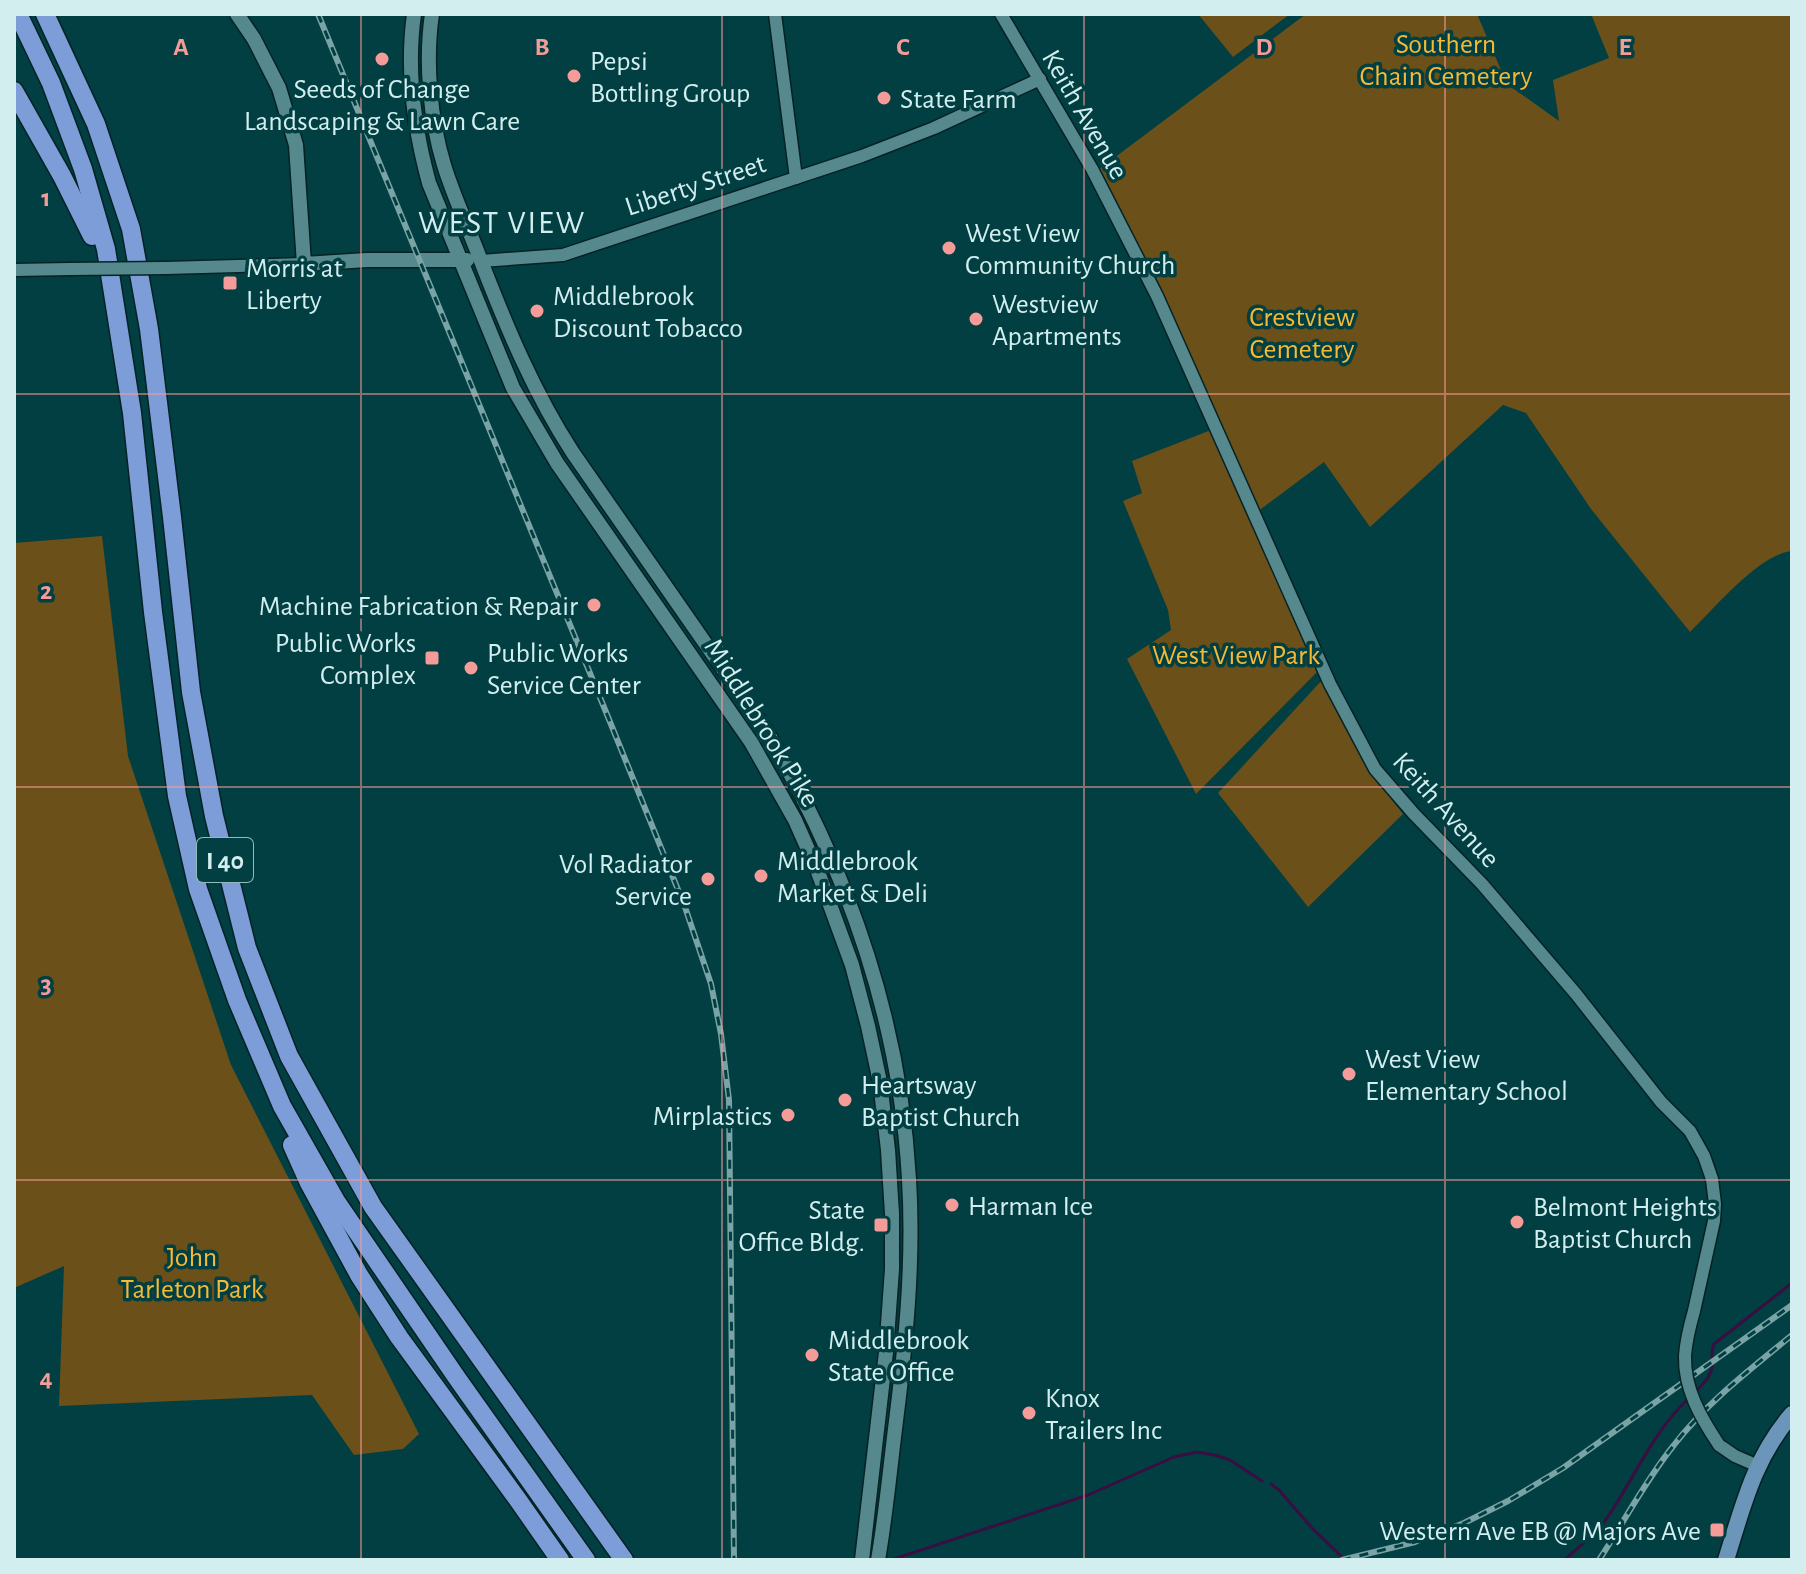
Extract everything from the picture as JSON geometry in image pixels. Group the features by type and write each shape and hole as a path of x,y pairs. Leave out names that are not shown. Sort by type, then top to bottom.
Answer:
{"highway":[{"name":"I 40","path":"18,14 51,83 83,169 106,249 132,413 177,796 198,889 237,1000 282,1106 336,1201 586,1560"},
{"name":"I 40","path":"47,14 96,124 131,229 151,344 191,692 214,816 247,948 289,1056 373,1207 624,1560"},
{"path":"14,91 91,232 122,342"},
{"path":"237,1000 283,1125 309,1183 359,1275 399,1337 560,1560"}],"main road":[{"path":"237,14 254,39 279,88 296,145 304,264"},
{"name":"Middlebrook Pike","path":"414,14 411,80 416,128 429,183 513,388 540,437 751,742 795,820 842,935 880,1082 892,1214 886,1352 862,1560"},
{"name":"Middlebrook Pike","path":"432,14 430,82 444,164 530,379 556,428 767,732 793,776 835,864 862,933 898,1079 909,1180 911,1270 878,1560"},
{"name":"Liberty Street","path":"304,264 367,260 481,261"},
{"path":"818,872 835,864"},
{"path":"1726,1560 1763,1453 1792,1414"},
{"path":"874,1453 877,1479 872,1528 883,1531"}],"street":[{"path":"775,14 796,178"},
{"name":"Keith Avenue","path":"1001,14 1092,169 1157,296 1330,684 1375,769 1482,884 1576,994 1661,1102 1690,1131 1704,1156 1712,1179 1714,1221 1685,1355 1688,1385 1697,1408 1719,1445 1758,1466"},
{"name":"Liberty Street","path":"481,261 563,255 862,156 934,128 1040,79"},
{"name":"Liberty Street","path":"14,270 304,264"}],"green space":[{"path":"1198,14 1290,14 1233,57"},
{"path":"1306,14 1477,14 1507,84 1559,121 1553,80 1609,58 1591,14 1792,14 1792,551 1779,554 1752,572 1690,632 1591,509 1526,413 1503,405 1370,527 1324,462 1257,512 1098,170"},
{"name":"West View Park","path":"1211,430 1319,670 1196,794 1127,659 1171,630 1168,610 1123,501 1142,493 1132,461"},
{"name":"John Tarleton Park","path":"102,536 128,756 231,1065 419,1434 403,1449 354,1455 312,1395 59,1406 64,1266 14,1288 14,543"},
{"path":"1323,679 1366,766 1403,814 1308,907 1218,793"}],"waterway":[{"path":"1696,1391 1710,1374 1714,1344 1792,1283"},
{"path":"1565,1560 1602,1525 1652,1444 1688,1399"},
{"path":"891,1560 1088,1495 1174,1457 1197,1452 1230,1460 1262,1481"},
{"path":"1271,1484 1345,1560"}],"railway":[{"path":"318,14 606,712 685,907 711,984 729,1100 734,1560"},
{"path":"1342,1560 1415,1542 1508,1501 1563,1468 1792,1305"},
{"path":"1599,1560 1663,1459 1687,1429 1730,1387 1792,1335"}],"place":[{"name":"Seeds of Change Landscaping & Lawn Care","path":"382,59"},
{"name":"Pepsi Bottling Group","path":"574,76"},
{"name":"State Farm","path":"884,98"},
{"name":"West View Community Church","path":"949,248"},
{"name":"Morris at Liberty","path":"230,283"},
{"name":"Middlebrook Discount Tobacco","path":"537,311"},
{"name":"Westview Apartments","path":"976,319"},
{"name":"Machine Fabrication & Repair","path":"594,605"},
{"name":"Public Works Complex","path":"432,658"},
{"name":"Public Works Service Center","path":"471,668"},
{"name":"Middlebrook Market & Deli","path":"761,876"},
{"name":"Vol Radiator Service","path":"708,879"},
{"name":"West View Elementary School","path":"1349,1074"},
{"name":"Heartsway Baptist Church","path":"845,1100"},
{"name":"Mirplastics","path":"788,1115"},
{"name":"Harman Ice","path":"952,1205"},
{"name":"Belmont Heights Baptist Church","path":"1517,1222"},
{"name":"State Office Bldg.","path":"881,1225"},
{"name":"Middlebrook State Office","path":"812,1355"},
{"name":"Knox Trailers Inc","path":"1029,1413"},
{"name":"Western Ave EB @ Majors Ave","path":"1717,1530"}],"district":[{"name":"WEST VIEW","path":"502,222"}],"park label":[{"name":"Southern Chain Cemetery","path":"1446,59"},
{"name":"Crestview Cemetery","path":"1302,332"}]}
